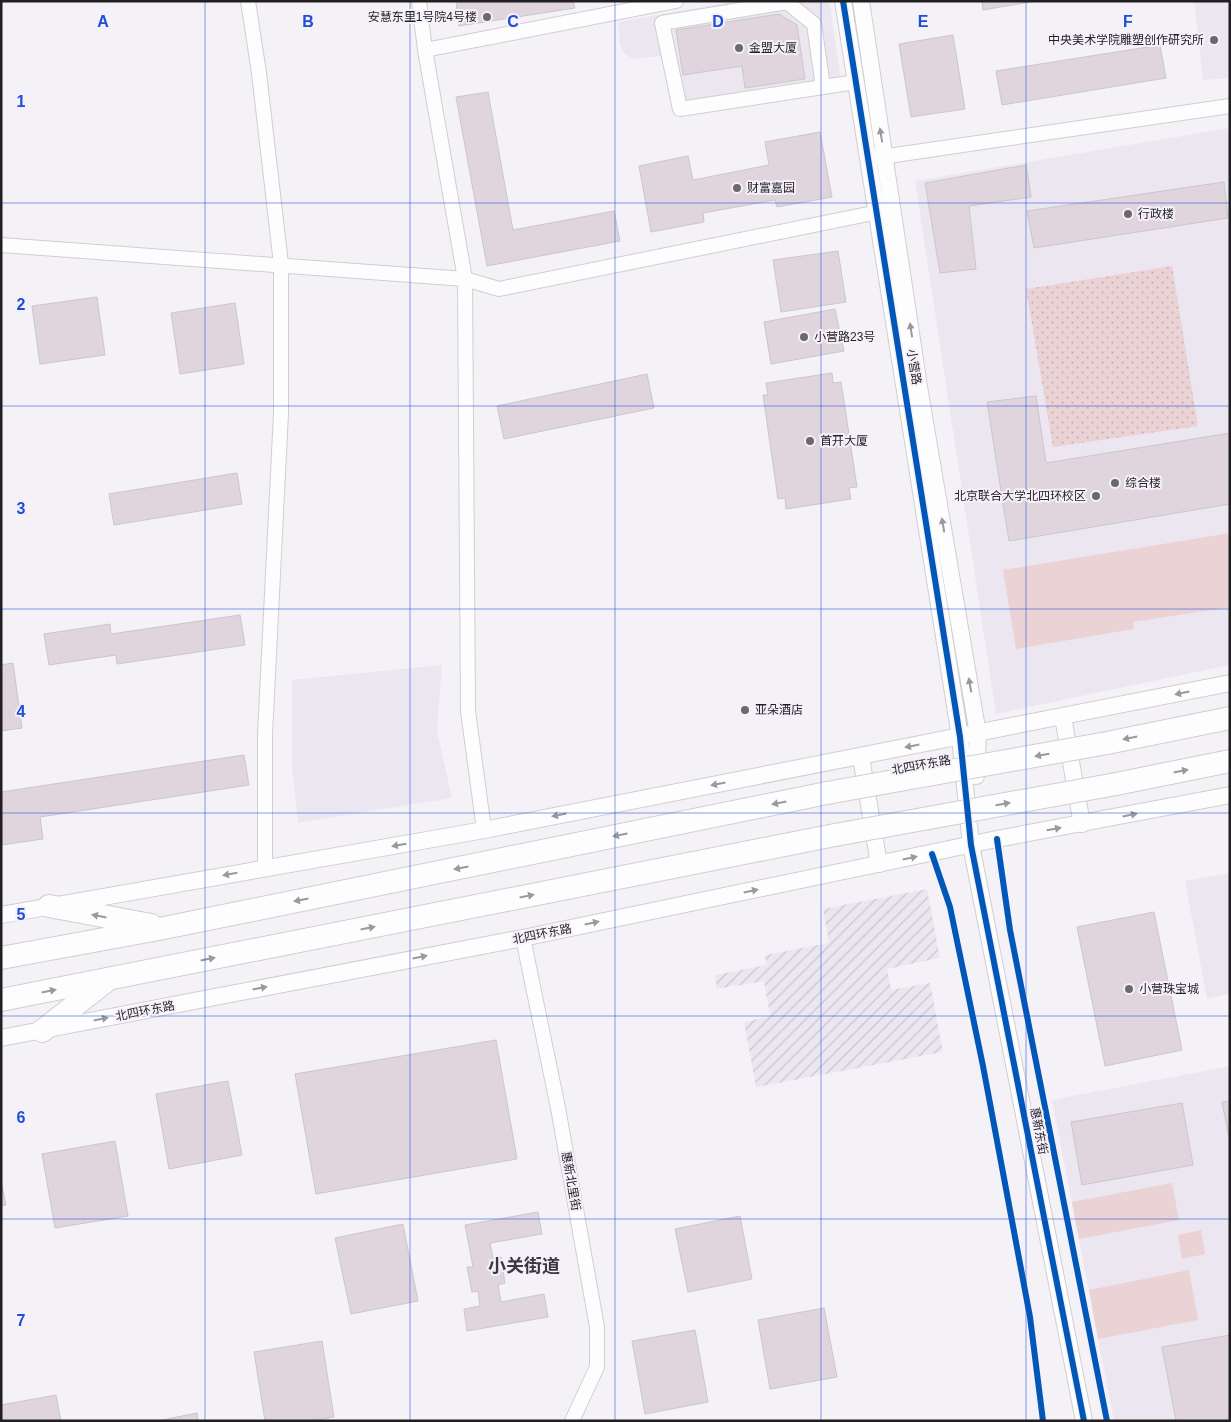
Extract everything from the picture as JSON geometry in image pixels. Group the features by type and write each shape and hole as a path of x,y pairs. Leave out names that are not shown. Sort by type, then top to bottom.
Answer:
{"highway":[{"name":"北四环东路","path":"1,958 164,928 827,793 1107,743 1230,718"},
{"path":"1,1000 835,835 1116,784 1230,761"},
{"path":"48,906 164,928"},
{"path":"42,1030 108,979"}],"street":[{"path":"248,1 260,73 281,264 281,413 265,734 265,868"},
{"path":"419,1 425,50 465,278 468,711 484,830"},
{"path":"425,50 676,1"},
{"name":"小营路","path":"844,1 856,82 877,158 890,192 920,393 978,734 972,845"},
{"name":"小营路","path":"861,1 877,158 878,212 960,737 972,845"},
{"path":"823,87 814,24 787,2 662,23 680,109 856,82"},
{"path":"877,158 1230,106"},
{"path":"1,245 465,278 499,289 878,212 890,192"},
{"name":"北四环东路","path":"1,916 48,906 484,830 1230,683"},
{"path":"1063,717 1082,824"},
{"path":"861,757 879,864"},
{"name":"北四环东路","path":"1,1038 523,938 972,845 1230,795"},
{"name":"惠新东街","path":"972,845 1084,1421"},
{"name":"惠新北里街","path":"523,938 558,1108 597,1326 597,1367 572,1421"}],"shaded area":[{"name":"金盟大厦","path":"736,1 825,1 830,4 842,89 677,114 672,108 662,56 633,59 625,54 620,45 618,22"},
{"name":"中央美术学院雕塑创作研究所","path":"1194,1 1230,1 1230,78 1203,80"},
{"name":"北京联合大学北四环校区","path":"1230,128 1230,665 996,714 915,181"},
{"path":"1172,266 1198,426 1053,447 1026,289"},
{"path":"1230,533 1230,607 1133,622 1134,629 1016,649 1003,570"},
{"path":"442,665 437,731 452,798 298,823 292,766 292,680"},
{"path":"1230,873 1230,994 1207,999 1185,881"},
{"path":"927,889 940,958 887,969 891,990 930,983 943,1052 756,1087 744,1022 770,1016 764,981 717,989 715,975 766,965 765,955 829,943 823,909"},
{"path":"1230,1066 1230,1421 1114,1421 1052,1100"},
{"path":"1172,1183 1179,1220 1079,1239 1072,1202"},
{"path":"1201,1230 1205,1254 1182,1259 1178,1235"},
{"path":"1189,1270 1198,1320 1098,1339 1089,1290"}],"building":[{"name":"安慧东里1号院4号楼","path":"456,1 573,1 575,8 459,26"},
{"path":"982,1 1036,1 983,10"},
{"name":"金盟大厦","path":"779,14 797,25 805,79 745,88 742,66 683,75 676,30"},
{"path":"953,35 965,109 911,117 899,44"},
{"path":"1160,45 1166,78 1002,105 996,71"},
{"path":"488,92 513,230 614,211 620,241 487,266 456,97"},
{"name":"财富嘉园","path":"820,132 832,197 777,207 775,200 703,213 704,222 651,232 639,166 688,156 693,180 769,165 765,142"},
{"path":"1026,165 1031,197 969,206 976,269 940,273 925,183"},
{"name":"行政楼","path":"1224,182 1228,218 1034,248 1027,211"},
{"path":"838,251 846,302 781,312 773,260"},
{"path":"97,297 105,355 40,364 32,306"},
{"path":"235,303 244,364 180,374 171,313"},
{"name":"小营路23号","path":"835,309 844,351 771,364 764,322"},
{"name":"首开大厦","path":"832,373 833,383 841,382 857,487 849,488 851,499 786,509 785,498 778,499 763,395 768,395 766,383"},
{"path":"647,374 654,408 504,439 497,406"},
{"name":"综合楼","path":"1036,396 1046,463 1230,433 1230,504 1009,541 987,402"},
{"path":"237,473 242,504 114,525 109,494"},
{"path":"240,615 245,645 117,664 116,655 49,665 44,634 110,624 111,634"},
{"path":"13,663 22,728 1,731 1,665"},
{"path":"244,755 249,785 40,817 43,839 1,845 1,792"},
{"name":"小营珠宝城","path":"1154,912 1182,1050 1105,1066 1077,927"},
{"path":"496,1040 517,1159 316,1194 295,1074"},
{"path":"228,1081 242,1155 169,1169 156,1094"},
{"path":"1230,1101 1230,1143 1222,1102"},
{"path":"1182,1103 1193,1165 1082,1185 1071,1122"},
{"path":"115,1141 128,1216 55,1228 42,1154"},
{"path":"1,1181 6,1205 1,1206"},
{"path":"538,1212 542,1234 490,1243 493,1259 501,1257 505,1283 498,1285 501,1302 544,1294 548,1317 467,1331 464,1309 480,1306 478,1291 472,1292 467,1267 473,1267 465,1225"},
{"path":"740,1216 752,1279 688,1292 675,1229"},
{"path":"403,1224 418,1301 351,1314 335,1238"},
{"path":"824,1308 837,1377 770,1389 758,1320"},
{"path":"695,1330 708,1402 645,1414 632,1341"},
{"path":"1230,1335 1230,1421 1176,1421 1162,1347"},
{"path":"322,1341 334,1417 311,1421 265,1421 254,1352"},
{"path":"56,1395 61,1421 1,1421 1,1405"},
{"path":"197,1413 198,1421 157,1421"}],"cycle path":[{"path":"843,1 960,737 971,845 1084,1421"},
{"path":"997,839 1010,930 1107,1421"},
{"path":"932,854 950,907 983,1066 1030,1317 1043,1421"}],"place":[{"name":"安慧东里1号院4号楼","path":"487,17"},
{"name":"中央美术学院雕塑创作研究所","path":"1214,40"},
{"name":"金盟大厦","path":"739,48"},
{"name":"财富嘉园","path":"737,188"},
{"name":"行政楼","path":"1128,214"},
{"name":"小营路23号","path":"804,337"},
{"name":"首开大厦","path":"810,441"},
{"name":"综合楼","path":"1115,483"},
{"name":"北京联合大学北四环校区","path":"1096,496"},
{"name":"亚朵酒店","path":"745,710"},
{"name":"小营珠宝城","path":"1129,989"}],"district":[{"name":"小关街道","path":"524,1266"}]}
